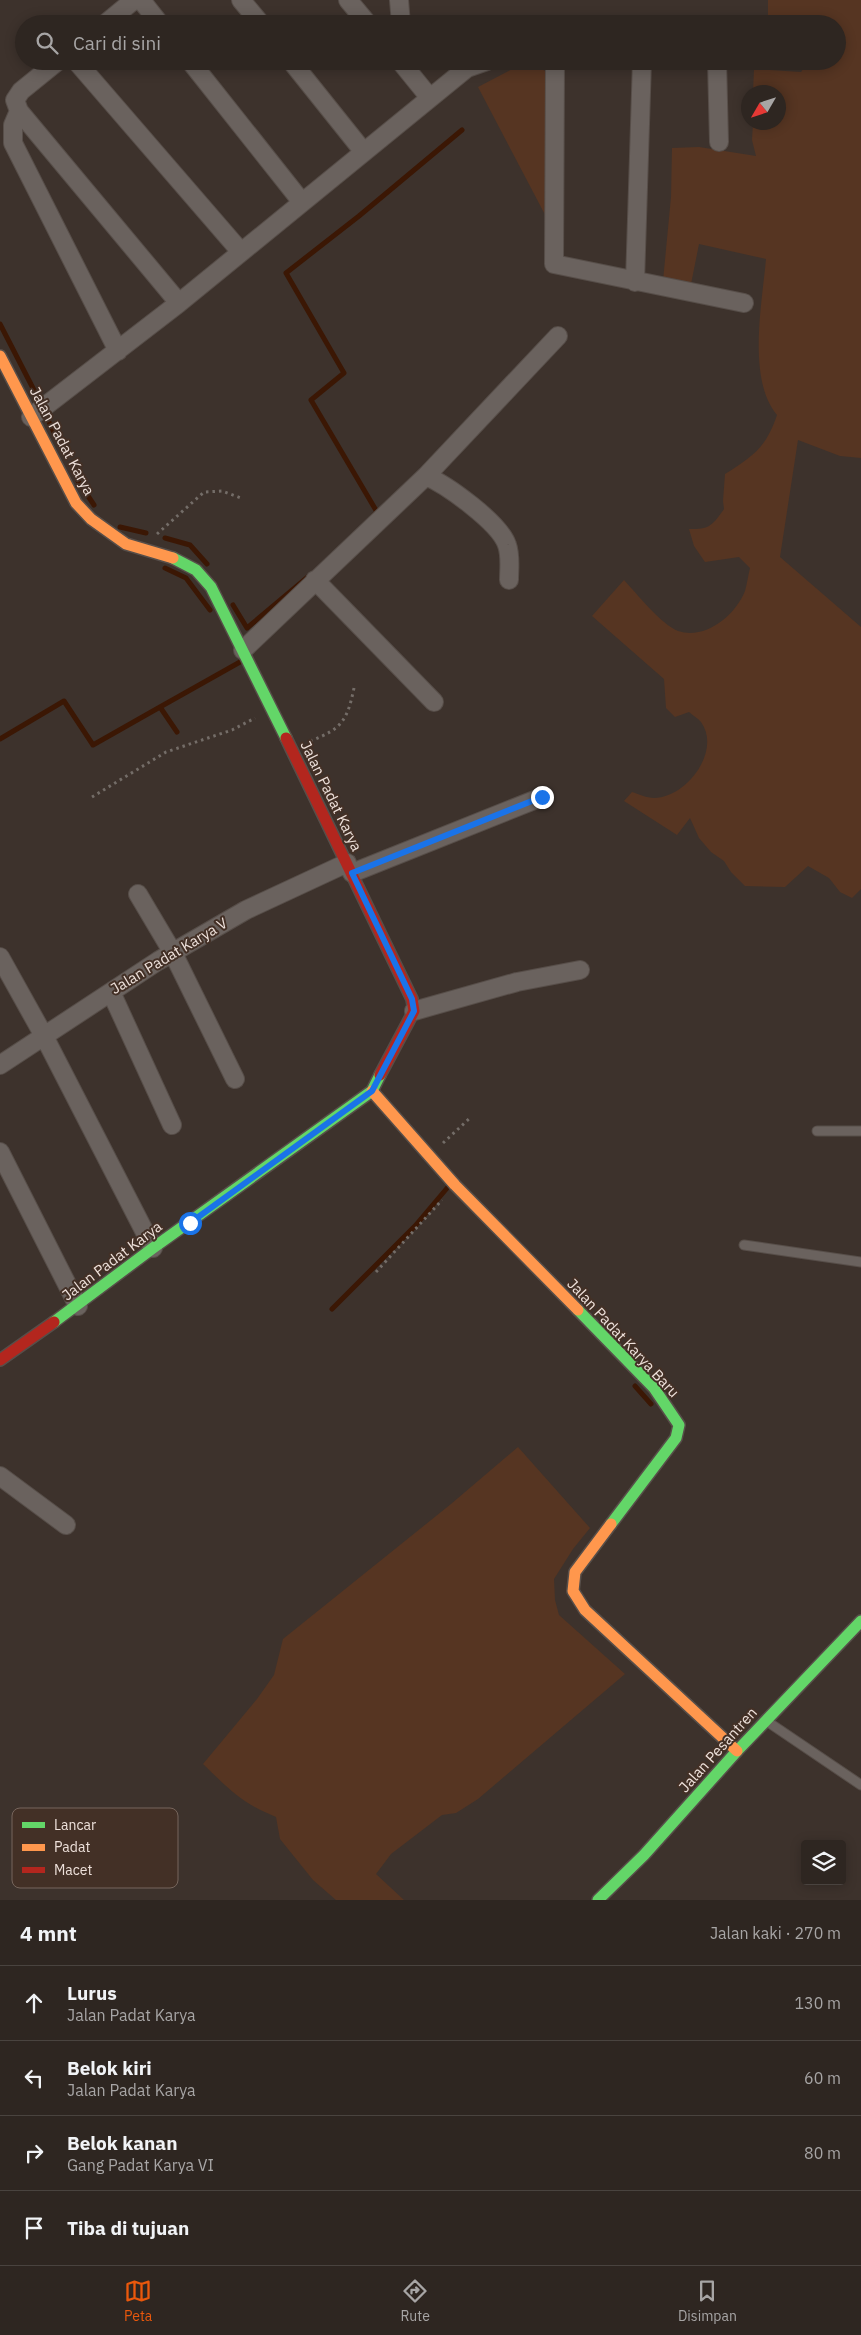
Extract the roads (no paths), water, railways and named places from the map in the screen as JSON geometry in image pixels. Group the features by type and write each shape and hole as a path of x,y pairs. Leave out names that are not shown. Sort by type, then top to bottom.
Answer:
{"street":[{"path":"116,15 134,0"},
{"path":"141,0 153,15"},
{"path":"241,0 253,15"},
{"path":"348,0 360,15"},
{"path":"400,0 401,15"},
{"path":"47,70 21,90 15,100 19,111 180,303"},
{"path":"84,70 241,252"},
{"path":"197,70 301,202"},
{"path":"298,70 364,151"},
{"path":"407,70 430,98"},
{"path":"31,417 180,303 465,70"},
{"path":"555,70 554,264 744,303"},
{"path":"635,282 642,70"},
{"path":"717,70 719,142"},
{"path":"19,111 13,125 14,143 118,351"},
{"path":"243,650 426,476 558,336"},
{"name":"Jalan Padat Karya","path":"0,356 76,503 90,519 126,544 179,560 196,570 211,587 350,868 412,999 414,1011 372,1091 153,1248 78,1306 0,1360"},
{"path":"426,476 442,482 457,493 502,535 508,547 509,580"},
{"path":"315,580 434,702"},
{"name":"Jalan Padat Karya V","path":"0,1065 111,992 246,910 350,868 542,797"},
{"path":"138,894 173,953 235,1079"},
{"path":"0,957 44,1036 153,1248"},
{"path":"414,1011 517,982 580,970"},
{"path":"111,992 172,1125"},
{"name":"Jalan Padat Karya Baru","path":"372,1091 455,1185 654,1388 679,1425 676,1438 575,1572 573,1592 584,1610 737,1751"},
{"path":"0,1152 78,1306"},
{"path":"0,1476 66,1525"},
{"name":"Jalan Pesantren","path":"598,1900 644,1854 765,1720 861,1621"}],"lane":[{"path":"817,1131 861,1131"},
{"path":"744,1245 861,1262"},
{"path":"765,1720 861,1785"}],"waterway":[{"path":"373,516 377,512 311,400 344,373 286,273 359,216 462,130"},
{"path":"0,324 37,396"},
{"path":"48,420 60,445"},
{"path":"78,481 94,505"},
{"path":"120,527 146,533"},
{"path":"165,538 190,545 207,564"},
{"path":"165,568 186,578 210,610"},
{"path":"233,605 247,628 309,576"},
{"path":"177,732 160,707 240,662"},
{"path":"0,739 64,701 93,745 160,707"},
{"path":"332,1309 415,1226 448,1187"},
{"path":"635,1386 651,1404"}]}
